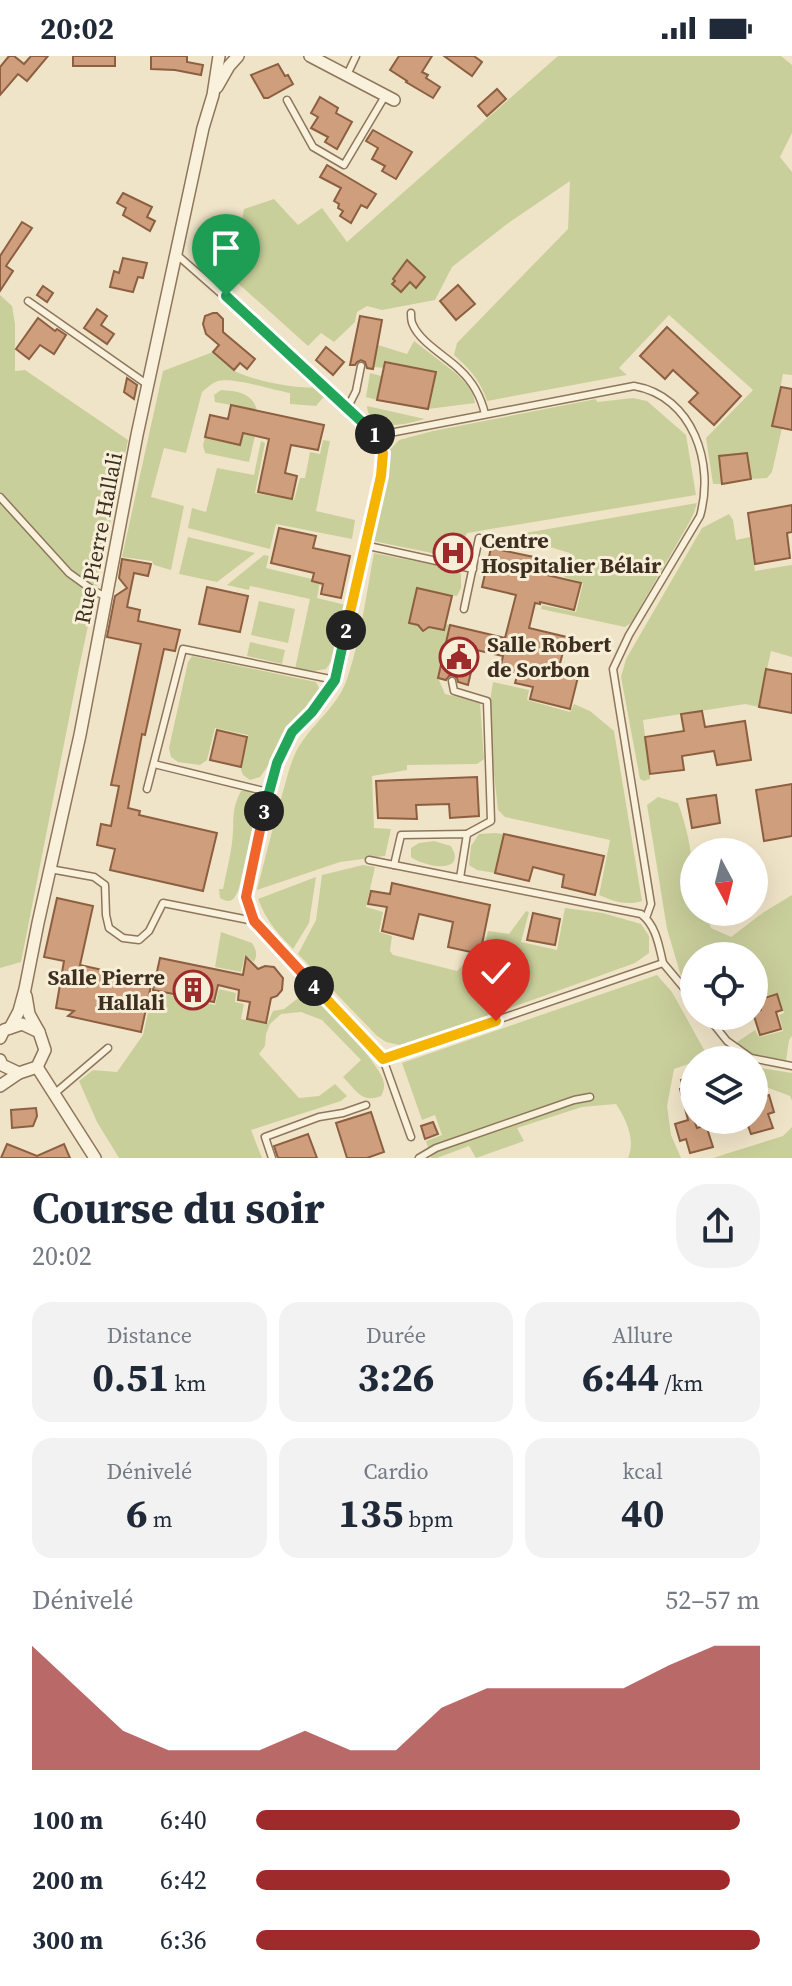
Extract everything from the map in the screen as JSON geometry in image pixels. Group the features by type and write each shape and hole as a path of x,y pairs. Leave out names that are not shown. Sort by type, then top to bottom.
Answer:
{"street":[{"name":"Rue Pierre Hallali","path":"10,1028 25,989 80,735 148,385 219,56"},
{"name":"Rue Pierre Hallali","path":"213,95 238,56"},
{"path":"310,56 389,98"},
{"name":"Rue Pierre Hallali","path":"25,989 29,1014 39,1032"},
{"path":"0,1038 4,1030 22,1024 39,1032 45,1050 37,1067 19,1073 0,1086"},
{"path":"0,1060 2,1065 19,1073"},
{"path":"37,1067 95,1158"}],"lane":[{"path":"347,75 356,56"},
{"path":"287,100 313,147 344,165 389,98"},
{"path":"176,254 348,407 375,433 383,453 381,476 335,680 312,712 292,732 277,763 246,897 254,921 383,1059 411,1137"},
{"path":"28,301 148,385"},
{"path":"411,313 412,324 423,338 473,385 485,414"},
{"path":"348,407 356,391 361,366"},
{"path":"375,433 395,432 634,386 660,394 685,416 696,435 702,459 705,497 700,516 629,635 613,669 651,904 646,918"},
{"path":"0,497 69,573 107,597"},
{"path":"464,609 479,538"},
{"path":"364,545 473,569"},
{"path":"147,789 183,649 335,680"},
{"path":"394,865 401,835 467,834 491,821 487,701 454,691 452,681"},
{"path":"154,764 268,792"},
{"path":"460,878 467,834"},
{"path":"369,860 641,914 656,935 663,963 680,983"},
{"path":"50,869 94,877 105,885 109,928 123,938 139,940 149,931 163,903 254,921"},
{"path":"383,1059 663,963"},
{"path":"718,1030 734,1046"},
{"path":"54,1094 108,1048"},
{"path":"768,1061 792,1066"},
{"path":"419,1158 436,1148 590,1097"},
{"path":"272,1158 265,1137 319,1117 366,1105"}],"green space":[{"path":"558,56 781,56 792,65 792,133 780,157 792,172 792,375 783,374 773,425 782,428 772,472 767,478 751,479 746,453 719,457 722,484 713,484 706,438 753,390 669,315 619,368 627,375 487,401 474,375 454,355 457,343 568,229 570,181 452,267 435,300 382,310 367,306 357,312 355,322 334,342 321,333 308,346 231,277 244,209 274,199 298,225 322,208 347,242"},
{"path":"0,295 12,306 15,371 25,370 128,440 21,962 0,968"},
{"path":"414,341 458,375 472,390 475,403 428,409 436,372 373,367 378,345 407,354"},
{"path":"213,352 241,374 287,386 317,387 326,394 316,406 290,404 290,393 243,382 218,381 208,387 202,392 186,453 164,448 151,497 184,506 171,570 154,565 152,561 122,557 163,371"},
{"path":"370,373 385,377 377,400 366,397"},
{"path":"221,390 244,394 252,400 257,410 215,402 214,395"},
{"path":"633,398 647,401 686,435 696,495 467,533 456,558 373,541 387,453 399,440 596,399 597,402"},
{"path":"367,406 425,419 399,425 381,424 369,415"},
{"path":"243,433 255,436 249,462 205,453 205,437 239,445"},
{"path":"323,440 330,441 316,511 355,520 352,539 276,524 270,549 188,528 192,508 206,512 217,468 254,475 261,441 265,443 255,493 294,500 300,478 305,478 310,452 320,454"},
{"path":"697,503 689,523 631,623 625,627 541,609 542,605 576,612 583,583 564,577 570,553 526,540 524,547 491,541 491,539"},
{"path":"729,514 736,540 750,537 755,571 792,565 792,657 771,651 759,707 745,704 643,720 650,774 650,779 644,781 640,779 621,677 626,659 702,528"},
{"path":"188,537 255,553 217,582 179,574"},
{"path":"374,553 455,569 461,574 461,588 457,596 417,589 409,623 418,625 423,631 440,623 450,625 438,678 445,694 480,702 484,759 477,764 407,765 407,770 372,776 374,828 391,829 385,856 340,862 257,890 293,759 347,679 360,632"},
{"path":"264,555 269,556 266,568 320,581 317,598 346,605 334,657 326,669 295,669 310,599 250,586 249,590 227,585"},
{"path":"259,601 295,609 288,643 251,635"},
{"path":"250,642 285,650 282,664 247,656"},
{"path":"192,656 316,682 321,692 311,707 288,728 260,777 250,780 241,770 248,735 215,728 207,760 200,765 178,762 171,757 169,748 188,662"},
{"path":"493,682 529,690 527,700 570,712 574,704 590,711 614,731 642,901 625,903 599,895 610,840 505,817 498,810 490,729"},
{"path":"241,791 249,791 256,798 255,817 239,888 234,898 227,901 220,898 219,889 223,889 232,843 234,811"},
{"path":"658,797 678,803 686,830 688,838 680,838 680,926 710,926 731,937 746,926 768,926 768,910 792,895 792,1036 786,1061 768,1058 768,1046 741,1046 737,1042 755,1030 759,1037 783,1031 779,1015 784,1013 777,993 768,995 768,942 680,942 680,973 667,929 647,805"},
{"path":"479,834 504,834 495,873 477,870 469,865 471,846"},
{"path":"434,841 451,846 455,855 449,865 434,866 411,857 411,848 419,843"},
{"path":"363,865 375,867 366,907 383,912 379,932 392,936 390,951 393,955 457,971 465,963 467,954 482,958 488,931 509,934 526,911 529,912 521,942 557,950 565,908 603,913 641,924 649,936 649,953 635,963 404,1046 386,1042 298,954 316,920 322,875"},
{"path":"316,877 309,923 293,949 272,926 258,899"},
{"path":"221,932 252,943 255,948 254,962 245,955 241,972 215,967"},
{"path":"657,975 680,1006 680,1030 693,1030 702,1046 680,1046 680,1067 674,1069 667,1106 671,1135 681,1158 628,1158 630,1137 616,1104 582,1107 517,1128 524,1141 476,1158 469,1146 431,1158 426,1141 442,1135 435,1115 422,1120 402,1063"},
{"path":"155,982 168,985 166,994 215,1005 219,989 236,993 235,1002 244,1004 241,1019 267,1024 273,1011 284,1009 301,996 314,998 371,1059 383,1080 381,1096 364,1097 343,1077 361,1060 322,1020 301,1012 281,1014 270,1024 265,1046 259,1054 299,1098 319,1096 335,1084 347,1096 341,1101 251,1130 262,1158 119,1158 97,1122 79,1081 93,1070 117,1072 143,1035"},
{"path":"768,1069 792,1073 792,1101 790,1096 768,1088"},
{"path":"792,1127 792,1158 713,1158 783,1136"}],"building":[{"path":"9,56 24,64 31,56 48,56 27,81 18,74 0,95 0,67"},
{"path":"73,56 115,56 115,66 73,66"},
{"path":"151,56 187,56 187,62 203,65 201,75 151,69"},
{"path":"399,56 432,56 422,72 440,87 433,98 390,70"},
{"path":"444,56 474,56 482,62 472,76"},
{"path":"278,64 293,84 264,98 251,75"},
{"path":"497,89 506,99 487,116 478,106"},
{"path":"320,97 338,108 336,113 352,122 337,149 325,142 328,137 311,128 318,117 311,113"},
{"path":"373,130 412,152 396,179 382,171 385,166 372,159 378,148 366,141"},
{"path":"327,165 376,194 367,208 361,205 351,223 340,216 343,211 334,201 341,188 320,177"},
{"path":"123,193 152,207 147,217 155,221 150,231 123,215 126,208 117,203"},
{"path":"22,222 32,228 6,266 13,271 0,291 0,256"},
{"path":"123,258 147,263 143,278 138,277 133,292 110,287 114,271 119,273"},
{"path":"407,260 425,277 416,288 410,282 401,292 392,284"},
{"path":"458,285 475,304 456,320 440,301"},
{"path":"43,286 53,293 47,302 37,295"},
{"path":"97,309 107,316 101,325 114,334 107,344 84,328"},
{"path":"213,313 223,319 223,332 255,359 247,369 240,363 234,370 213,352 219,345 206,334 203,324 205,316"},
{"path":"360,316 382,320 373,369 367,368 361,360 350,365"},
{"path":"38,318 66,335 54,354 40,345 29,359 16,349"},
{"path":"667,327 741,396 714,425 689,402 698,393 673,370 665,379 640,356"},
{"path":"326,347 344,362 333,375 316,360"},
{"path":"385,362 436,372 428,409 377,400"},
{"path":"127,378 137,385 134,399 124,392"},
{"path":"781,387 792,389 792,430 772,426"},
{"path":"231,405 324,425 318,450 291,445 285,473 297,476 292,499 258,492 269,439 243,433 240,445 205,437 210,415 228,419"},
{"path":"747,453 751,479 722,484 719,456"},
{"path":"792,505 792,532 787,533 790,558 755,564 748,513"},
{"path":"279,528 316,536 313,548 350,556 341,598 321,594 323,584 312,581 314,573 271,563"},
{"path":"491,548 534,557 530,571 581,583 574,610 535,603 529,628 567,637 558,671 578,677 570,709 530,699 533,687 515,683 518,673 500,669 503,656 476,650 468,685 458,682 453,675 446,680 438,678 450,625 505,638 516,595 482,587"},
{"path":"122,559 151,564 148,576 134,573 127,607 140,610 138,621 180,630 175,651 164,649 145,735 142,734 128,808 140,811 139,815 217,833 203,891 110,870 115,849 97,845 101,824 111,826 119,786 111,785 141,644 107,637 115,596 127,588 119,578"},
{"path":"207,587 248,596 240,632 199,624"},
{"path":"417,588 452,596 444,630 429,627 423,631 418,625 409,623"},
{"path":"766,669 792,674 792,713 759,707"},
{"path":"702,711 705,727 745,721 751,760 717,765 714,751 682,756 684,770 650,774 645,737 684,731 681,714"},
{"path":"217,730 247,737 241,767 210,760"},
{"path":"477,777 479,816 450,818 449,804 416,805 417,819 378,818 376,781"},
{"path":"792,784 792,836 768,840 764,838 756,790"},
{"path":"716,795 720,823 692,828 687,799"},
{"path":"504,834 604,856 595,895 562,887 564,875 533,867 529,881 495,873"},
{"path":"392,883 490,905 480,954 448,947 453,922 419,914 413,939 382,931 387,907 368,904 371,891 390,894"},
{"path":"57,898 93,906 80,965 152,981 141,1032 68,1016 74,1011 56,1008 64,961 44,957"},
{"path":"533,913 560,919 555,945 527,940"},
{"name":"Salle Pierre Hallali","path":"246,957 258,969 274,967 283,978 282,990 271,998 266,1023 247,1019 250,1002 238,1000 239,990 218,985 214,1002 153,990 160,958 243,975"},
{"path":"777,994 782,1010 776,1012 781,1029 760,1035 758,1030 768,1030 768,997"},
{"path":"768,1095 774,1112 768,1114"},
{"path":"36,1108 33,1126 12,1128 11,1110"},
{"path":"371,1112 384,1152 367,1158 347,1158 336,1123"},
{"path":"433,1122 438,1134 425,1139 421,1126"},
{"path":"680,1122 680,1134 709,1134 713,1147 690,1153 686,1139 680,1141 675,1124"},
{"path":"308,1134 317,1158 278,1158 274,1146"},
{"path":"7,1144 37,1156 64,1144 70,1158 1,1158"}],"place":[{"name":"Centre Hospitalier Bélair","path":"453,553"},
{"name":"Salle Robert de Sorbon","path":"459,657"},
{"name":"Salle Pierre Hallali","path":"193,990"}],"route":[{"path":"226,296 375,433 383,453 381,476 335,680 323,699 292,732 277,763 268,792 246,897 254,921 383,1059 496,1021"}]}
